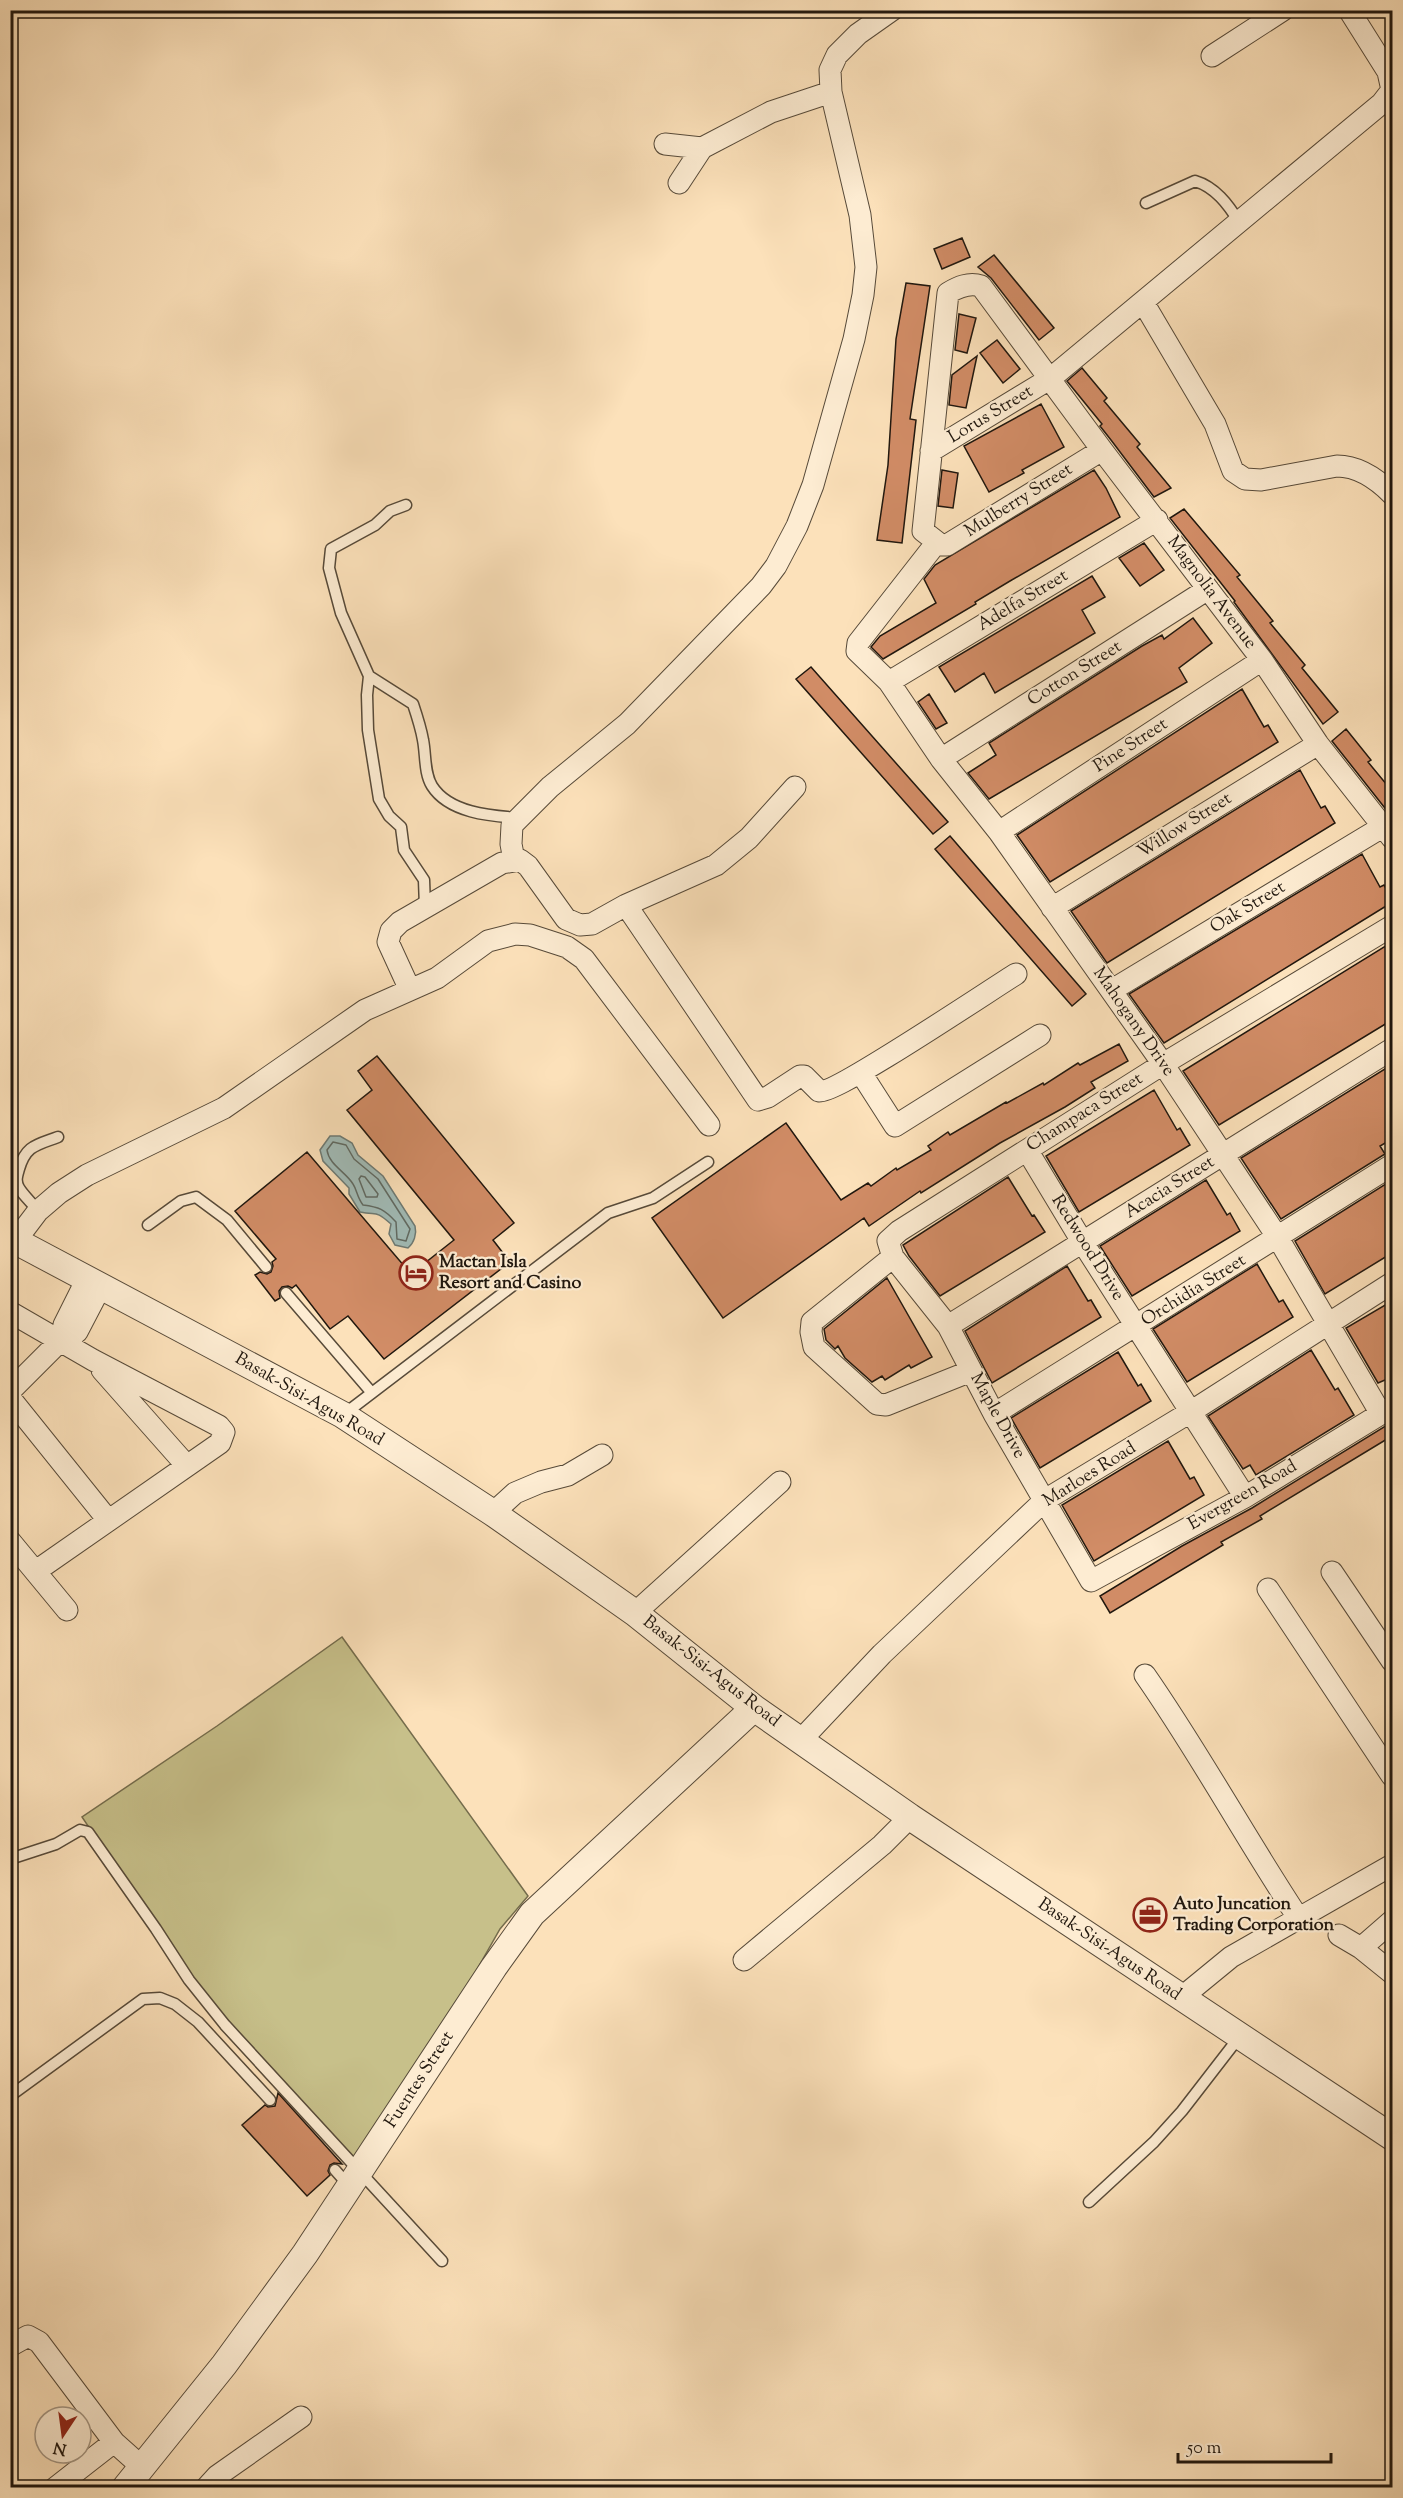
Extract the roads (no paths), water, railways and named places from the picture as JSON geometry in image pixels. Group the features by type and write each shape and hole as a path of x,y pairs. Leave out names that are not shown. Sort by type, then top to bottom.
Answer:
{"street":[{"path":"514,860 512,825 550,787 627,724 761,586 776,566 797,526 813,484 854,339 866,267 860,215 831,92 830,70 837,55 858,34 892,10"},
{"path":"1212,56 1283,10"},
{"path":"1051,378 1382,103 1392,90 1388,72 1349,10"},
{"path":"679,183 702,148 771,112 831,92"},
{"path":"665,144 702,148"},
{"name":"Magnolia Avenue","path":"931,451 948,293 958,287 974,283 981,286 1051,378 1102,450 1262,660 1318,744 1388,832"},
{"path":"1143,302 1215,424 1233,471 1245,479 1261,480 1337,466 1350,466 1363,471 1392,494"},
{"name":"Lorus Street","path":"931,451 1051,378"},
{"name":"Mulberry Street","path":"937,542 941,546 947,545 1102,450"},
{"path":"931,451 923,531 937,542"},
{"name":"Adelfa Street","path":"889,682 1157,520"},
{"name":"Mahogany Drive","path":"937,542 858,643 857,651 889,682 941,759 999,832 1112,990 1224,1154 1387,1411"},
{"name":"Cotton Street","path":"941,759 1208,589"},
{"name":"Pine Street","path":"999,832 1262,660"},
{"name":"Willow Street","path":"1052,908 1318,744"},
{"path":"410,990 388,942 391,931 400,922 502,863 520,860 528,866 566,919 580,925 592,924 716,865 748,838 795,788"},
{"name":"Oak Street","path":"1112,990 1388,832"},
{"path":"626,906 758,1100 768,1098 800,1076 807,1077 822,1092 861,1073 1016,974"},
{"name":"Champaca Street","path":"893,1257 888,1241 899,1231 1162,1064 1392,926"},
{"path":"13,1239 59,1192 87,1175 224,1108 365,1010 436,978 488,941 516,934 567,947 584,959 709,1125"},
{"path":"861,1073 895,1126 1040,1035"},
{"name":"Acacia Street","path":"948,1326 1392,1049"},
{"name":"Redwood Drive","path":"1027,1150 1083,1243 1245,1497"},
{"name":"Orchidia Street","path":"994,1414 1392,1166"},
{"name":"Basak-Sisi-Agus Road","path":"13,1239 343,1415 493,1513 635,1613 754,1707 910,1817 1181,1998 1389,2130"},
{"path":"893,1257 812,1322 814,1347 877,1404 886,1405 971,1371"},
{"name":"Maple Drive","path":"893,1257 948,1326 994,1414 1091,1581"},
{"path":"10,1391 61,1340 77,1332 94,1282"},
{"name":"Marloes Road","path":"800,1741 882,1654 1046,1500 1192,1411 1392,1283"},
{"path":"10,1312 93,1360 219,1426 224,1432 220,1443 36,1571"},
{"path":"93,1360 187,1466"},
{"path":"10,1398 108,1520"},
{"name":"Evergreen Road","path":"1091,1581 1245,1497 1387,1411"},
{"path":"493,1513 515,1493 541,1482 568,1475 602,1455"},
{"path":"635,1613 780,1482"},
{"path":"10,1541 67,1610"},
{"path":"1332,1572 1392,1662"},
{"path":"1268,1589 1392,1776"},
{"path":"1144,1675 1177,1721 1264,1866 1299,1919"},
{"name":"Fuentes Street","path":"125,2487 224,2365 306,2254 348,2176 532,1914 754,1707"},
{"path":"744,1960 882,1845 910,1817"},
{"path":"1181,1998 1231,1958 1392,1865"},
{"path":"1361,1947 1392,1922"},
{"path":"1339,1935 1361,1947 1392,1973"},
{"path":"10,2346 28,2336 39,2342 114,2442 142,2467"},
{"path":"206,2487 217,2476 301,2417"},
{"path":"54,2487 114,2442"}],"lane":[{"path":"1146,203 1195,180 1206,184 1228,205 1239,222"},
{"path":"406,505 390,511 375,525 331,549 329,568 341,613 369,676 368,730 379,799 389,816 401,827 404,850 424,880 425,908"},
{"path":"369,676 413,704 432,787 451,803 482,815 519,818"},
{"path":"38,1211 16,1181 24,1154 30,1148 58,1137"},
{"path":"343,1415 608,1213 653,1198 708,1162"},
{"path":"148,1225 181,1201 196,1197 227,1220 266,1267"},
{"path":"286,1293 372,1393"},
{"path":"10,1859 56,1844 80,1830 88,1832 189,1980 348,2176 442,2261"},
{"path":"10,2096 143,1999 160,1998 175,2004 198,2022 270,2100"},
{"path":"1089,2202 1154,2142 1175,2119 1240,2036"}],"water":[{"path":"330,1136 340,1136 352,1143 358,1155 383,1176 415,1226 415,1238 408,1248 395,1245 389,1234 391,1224 382,1216 360,1212 349,1194 349,1188 323,1161 320,1150"}],"place":[{"name":"Mactan Isla Resort and Casino","path":"416,1273"},
{"name":"Auto Juncation Trading Corporation","path":"1150,1915"}]}
